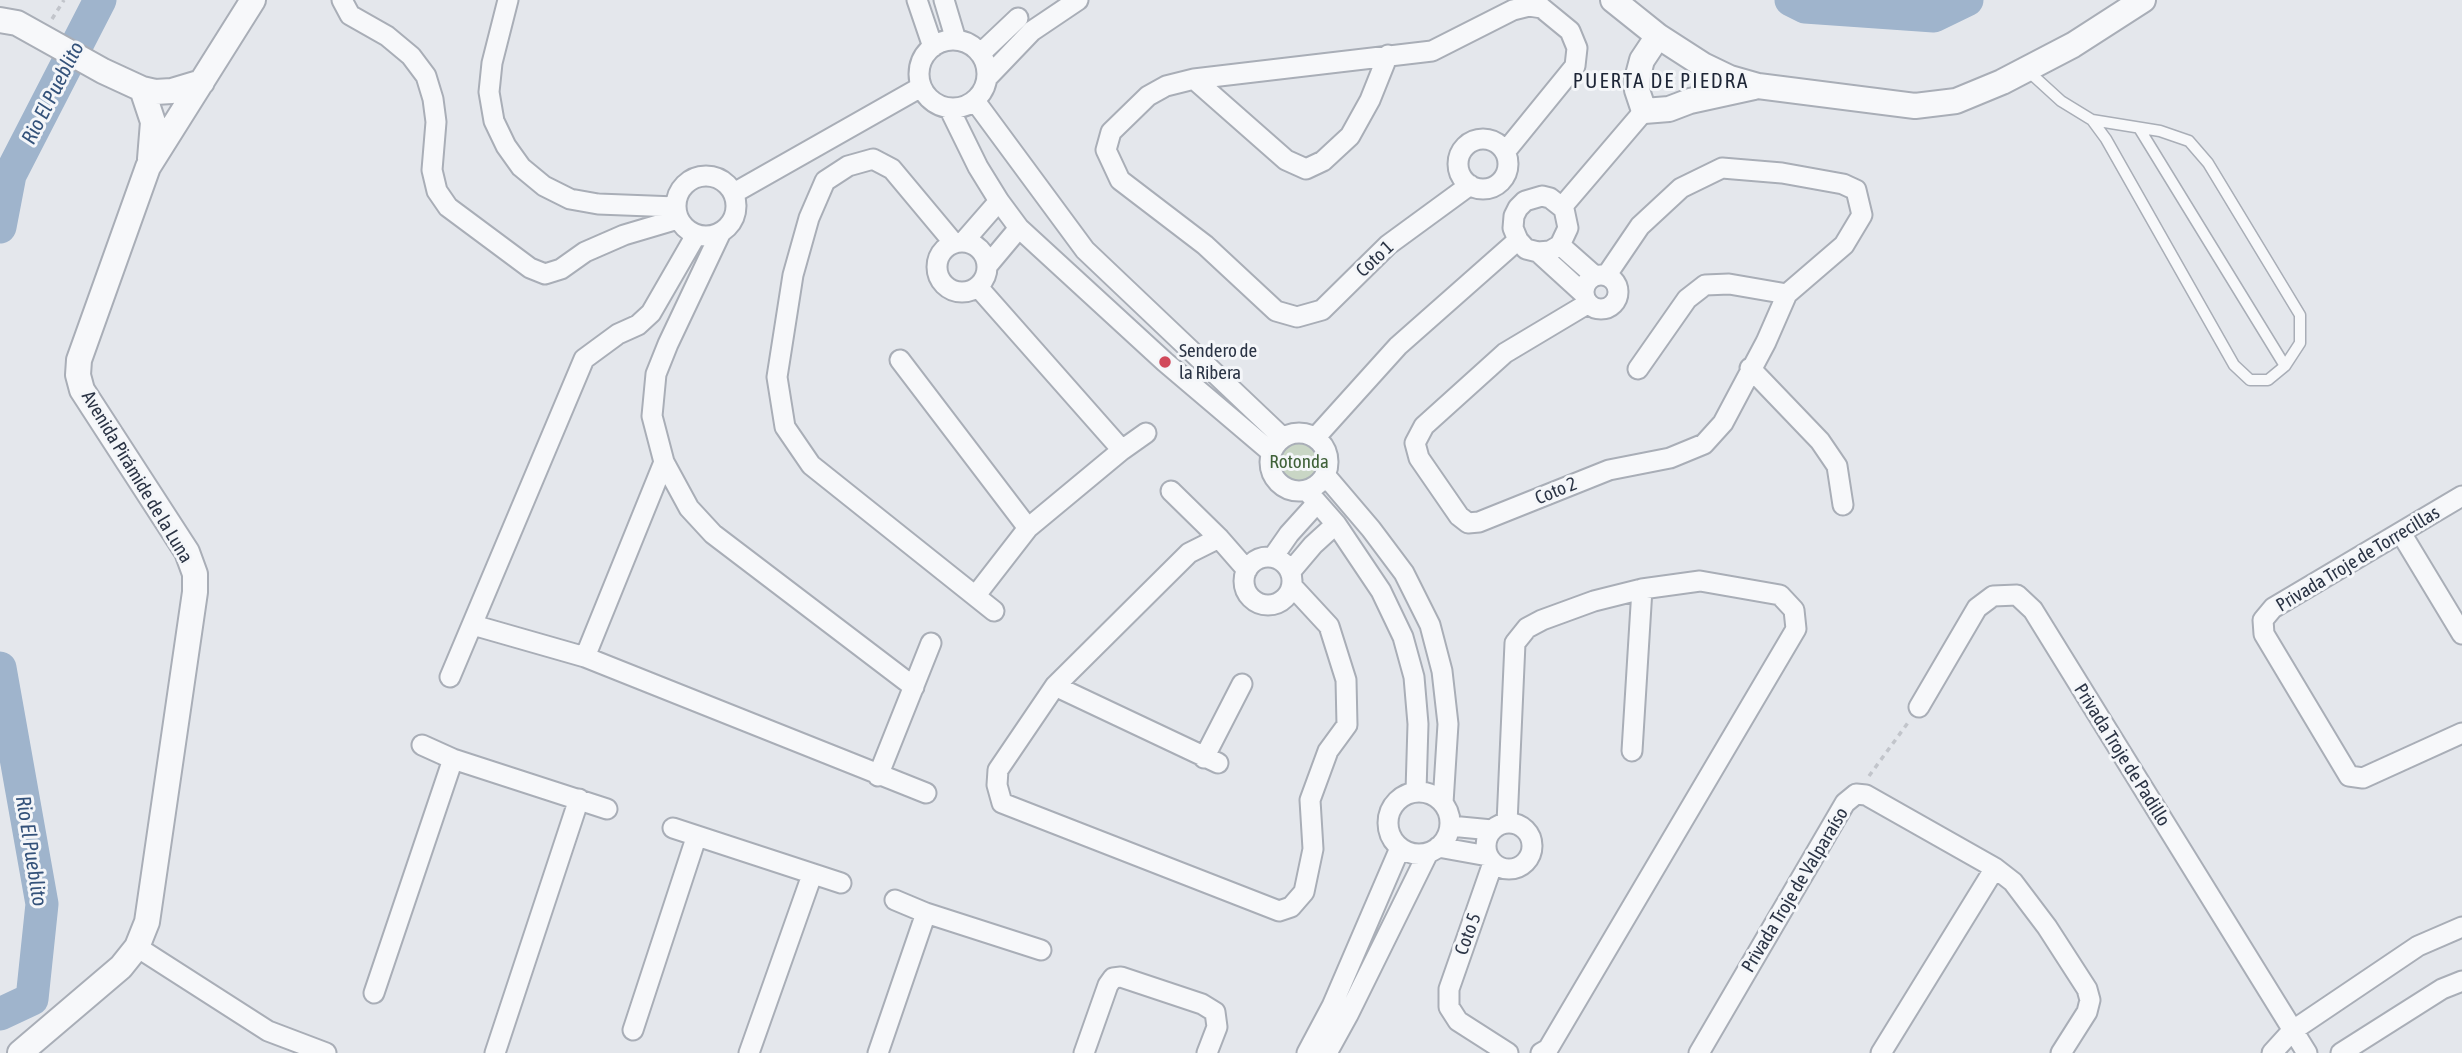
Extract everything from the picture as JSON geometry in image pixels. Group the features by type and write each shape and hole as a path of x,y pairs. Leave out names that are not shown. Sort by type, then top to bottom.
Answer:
{"street":[{"path":"2,0 8,21 142,89 155,92 172,91 202,82"},
{"name":"Avenida Pirámide de la Luna","path":"20,1053 121,967 137,947 147,922 195,592 195,574 187,552 86,397 78,375 79,360 148,167 253,0"},
{"path":"342,0 350,15 395,43 411,56 426,76 436,122 432,170 437,191 448,207 530,268 545,274 561,269 585,253 677,213"},
{"path":"508,0 492,63 489,92 494,121 506,146 521,167 544,186 570,199 677,213"},
{"path":"917,0 933,47"},
{"path":"944,0 956,40"},
{"path":"981,53 1021,16 1078,0"},
{"path":"1613,0 1658,36 1703,65 1730,78 1758,86 1915,106 1956,101 2026,69 2073,45 2143,0"},
{"path":"1194,79 1432,51 1513,10 1529,6 1542,8 1570,32 1577,48 1575,66 1506,160 1505,176 1493,187 1478,188 1470,185 1460,173 1458,165 1468,144 1484,139 1492,141 1506,160 1533,197"},
{"path":"987,78 981,53 970,44 956,40 944,41 933,47 923,58 919,72 921,87 932,102 949,108 963,107 975,101 984,91 987,78 1021,16"},
{"path":"1644,111 1637,90 1637,79 1642,60 1658,36"},
{"path":"1194,79 1286,160 1306,169 1323,161 1350,136 1370,100 1388,55"},
{"path":"1690,102 1697,91 1703,65"},
{"name":"Coto 1","path":"1194,79 1166,86 1148,96 1111,132 1107,150 1120,180 1205,245 1276,311 1297,317 1322,310 1388,245 1470,185"},
{"path":"1562,207 1644,111 1669,109 1758,86"},
{"path":"734,193 921,87"},
{"path":"142,89 153,122 152,152 148,167"},
{"path":"975,101 1084,250 1277,445"},
{"path":"949,108 978,167 1019,228 1165,362 1277,445"},
{"path":"988,265 981,251 959,241 892,169 873,159 848,166 825,181 809,218 793,275 777,377 785,427 811,465 994,611"},
{"path":"1585,298 1588,280 1601,276 1640,226 1664,203 1681,188 1722,168 1782,173 1843,184 1856,190 1862,215 1844,245 1787,293 1766,342 1750,368 1820,441 1837,466 1843,505"},
{"path":"705,175 716,177 727,183 734,193 737,204 729,227 708,237 696,235 686,229 677,213 677,195 693,178 705,175"},
{"path":"1493,187 1514,216"},
{"path":"1538,253 1550,251 1560,245 1568,228 1568,218 1562,207 1550,198 1533,197 1518,208 1513,229 1518,240 1526,249 1538,253 1597,309 1612,304 1618,295 1615,283 1601,276 1560,245"},
{"path":"999,201 959,241 943,250 938,261 938,273 944,284 967,292 978,287 986,277 988,265 1019,228"},
{"path":"722,232 656,374 652,416 664,462 689,508 713,534 914,687"},
{"path":"450,677 584,359 618,334 638,325 651,313 696,235"},
{"path":"1315,438 1398,346 1518,240"},
{"path":"1637,369 1687,299 1704,285 1729,284 1787,293"},
{"path":"978,287 1122,450"},
{"name":"Coto 2","path":"1585,298 1505,353 1424,426 1415,443 1419,458 1459,516 1468,523 1479,522 1609,470 1670,458 1704,444 1723,423 1750,368"},
{"path":"638,325 655,333 668,344"},
{"path":"900,360 1028,528"},
{"path":"976,595 1028,528 1146,433"},
{"path":"1273,557 1289,534 1312,497 1318,485 1325,475 1328,459 1321,443 1299,433 1277,445 1271,470 1281,485 1312,497 1336,524 1381,591 1403,638 1414,677 1418,723 1416,791"},
{"path":"585,657 664,462"},
{"path":"1325,475 1404,573 1430,625 1442,671 1448,724 1443,803"},
{"path":"1171,491 1247,570"},
{"name":"Privada Troje de Torrecillas","path":"2462,496 2273,608 2263,620 2264,634 2349,776 2363,778 2462,733"},
{"path":"1219,538 1189,552 1055,687 998,770 997,785 1002,803 1279,911 1291,907 1304,892 1313,849 1310,800 1328,751 1347,725 1346,680 1329,626 1291,578 1284,562 1273,557 1258,559 1247,570 1245,586 1248,594 1261,604 1277,604 1284,599 1291,578 1313,545 1336,524"},
{"path":"2401,533 2462,635"},
{"path":"1491,859 1487,838 1499,827 1515,643 1527,628 1594,601 1642,589 1700,581 1780,595 1794,610 1796,629 1548,1049 1541,1053"},
{"path":"1632,751 1642,589"},
{"name":"Privada Troje de Padillo","path":"1919,707 1976,608 1993,596 2017,595 2033,610 2307,1053"},
{"path":"473,625 585,657 926,793"},
{"path":"878,776 931,643"},
{"path":"1055,687 1211,760 1242,684"},
{"path":"422,745 453,759 607,809"},
{"path":"374,993 453,759"},
{"path":"1327,1053 1433,850 1446,838 1450,826 1449,814 1443,803 1431,794 1416,791 1397,800 1388,819 1393,840 1400,848 1409,852 1433,850 1491,859 1508,869 1523,863 1529,857 1531,841 1528,834 1515,824 1499,827 1450,826"},
{"name":"Privada Troje de Valparaíso","path":"1699,1053 1845,803 1856,794 1866,795 1995,867 2013,882 2047,927 2087,989 2090,1000 2087,1012 2061,1053"},
{"path":"495,1053 579,799"},
{"path":"673,828 696,838 841,883"},
{"path":"633,1030 696,838"},
{"path":"1307,1053 1332,1006 1400,848"},
{"name":"Coto 5","path":"1491,859 1449,989 1449,1007 1458,1021 1508,1053"},
{"path":"1881,1053 1995,867"},
{"path":"749,1053 812,875"},
{"path":"895,901 926,914 1041,950"},
{"path":"882,1052 926,914"},
{"path":"2272,1053 2292,1031 2418,946 2462,927"},
{"path":"137,947 268,1031 326,1053"},
{"path":"1084,1053 1108,985 1113,978 1121,977 1202,1004 1215,1012 1217,1027 1208,1053"},
{"path":"2341,1053 2442,989 2462,981"}],"lane":[{"path":"2026,69 2061,102 2092,120 2160,131 2189,141 2208,163 2300,315 2300,343 2285,366 2268,380 2250,380 2234,365 2106,139 2092,120"},
{"path":"2139,128 2285,366"}],"path":[{"path":"1856,794 1919,707"}],"green space":[{"name":"Rotonda","path":"1299,434 1310,436 1323,447 1328,463 1326,474 1315,487 1299,492 1288,490 1275,479 1270,463 1272,452 1283,439"}],"waterway":[{"name":"Rio El Pueblito","path":"0,227 10,175 100,0"},
{"name":"Rio El Pueblito","path":"1791,0 1805,7 1934,16 1967,0"},
{"name":"Rio El Pueblito","path":"0,668 42,904 32,999 0,1014"}],"place":[{"name":"Sendero de la Ribera","path":"1165,362"}],"district":[{"name":"PUERTA DE PIEDRA","path":"1661,81"}]}
